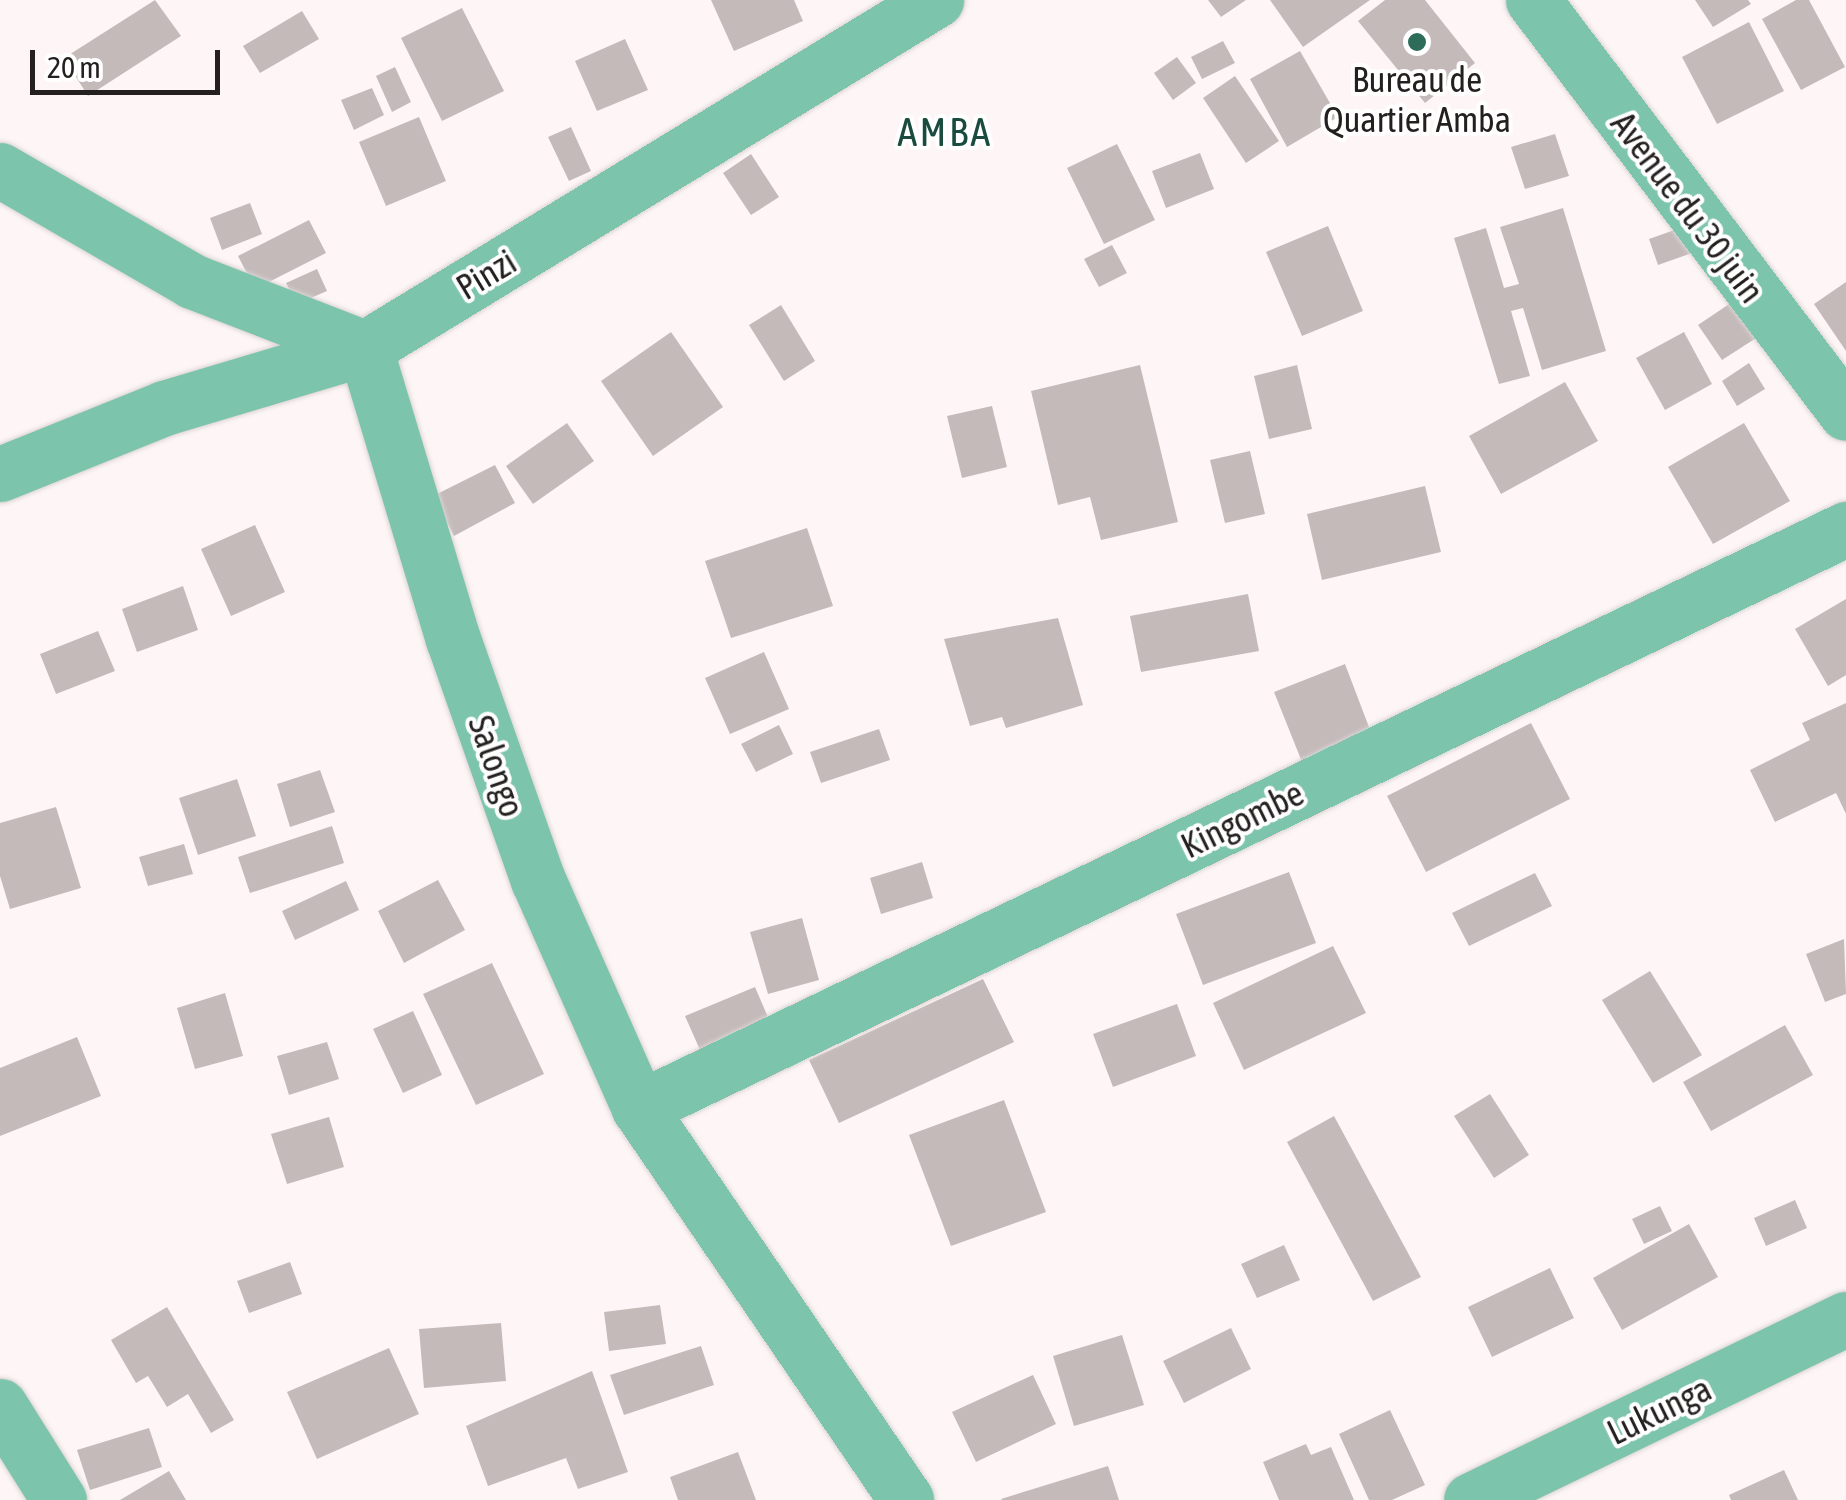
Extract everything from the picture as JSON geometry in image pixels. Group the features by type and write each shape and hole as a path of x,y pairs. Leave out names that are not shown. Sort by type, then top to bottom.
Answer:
{"street":[{"name":"Pinzi","path":"0,474 164,408 365,348 936,0"},
{"name":"Avenue du 30 juin","path":"1533,0 1846,413"},
{"path":"0,170 192,280 365,348"},
{"name":"Salongo","path":"365,348 453,640 538,880 638,1108 906,1500"},
{"name":"Kingombe","path":"638,1108 1846,530"},
{"name":"Lukunga","path":"1471,1500 1846,1319"},
{"path":"0,1406 59,1500"}],"building":[{"path":"155,0 181,36 88,96 64,58"},
{"path":"711,0 794,0 803,21 734,51"},
{"path":"1208,0 1246,0 1221,17"},
{"path":"1270,0 1370,0 1303,47"},
{"name":"Bureau de Quartier Amba","path":"1385,0 1425,0 1475,63 1425,103 1358,21"},
{"path":"1695,0 1748,0 1751,4 1713,27"},
{"path":"1796,0 1809,0 1845,67 1801,90 1762,19"},
{"path":"462,8 504,91 442,121 401,38"},
{"path":"302,11 319,39 260,73 243,46"},
{"path":"1749,22 1784,91 1717,124 1682,57"},
{"path":"625,39 648,90 597,111 575,61"},
{"path":"1223,41 1235,63 1202,79 1191,57"},
{"path":"1300,51 1338,117 1287,147 1250,79"},
{"path":"1177,57 1196,83 1173,100 1154,73"},
{"path":"395,67 411,102 392,112 376,76"},
{"path":"1235,76 1279,141 1246,163 1203,98"},
{"path":"372,88 384,115 354,130 341,100"},
{"path":"419,117 446,181 386,206 359,142"},
{"path":"571,127 591,171 569,181 548,137"},
{"path":"1555,134 1569,176 1525,189 1511,147"},
{"path":"1117,144 1155,220 1104,244 1067,168"},
{"path":"1200,153 1214,189 1166,208 1152,171"},
{"path":"751,154 779,197 751,215 723,173"},
{"path":"250,203 262,234 222,250 210,218"},
{"path":"1563,208 1606,351 1542,370 1523,308 1511,311 1530,376 1499,384 1454,238 1486,228 1504,288 1519,284 1500,227"},
{"path":"309,220 326,253 255,289 238,256"},
{"path":"1328,226 1363,311 1302,336 1266,252"},
{"path":"1683,227 1692,253 1658,265 1649,239"},
{"path":"1112,245 1127,273 1099,287 1084,259"},
{"path":"317,269 327,291 297,304 286,283"},
{"path":"1846,282 1846,351 1814,304"},
{"path":"1741,296 1764,333 1722,360 1698,325"},
{"path":"781,305 815,361 784,381 749,325"},
{"path":"671,332 723,407 653,456 601,381"},
{"path":"1684,332 1712,384 1665,410 1636,358"},
{"path":"1749,363 1765,389 1737,406 1722,381"},
{"path":"1140,365 1178,522 1101,540 1090,497 1058,505 1031,391"},
{"path":"1297,365 1312,429 1269,439 1254,376"},
{"path":"1565,382 1598,441 1501,494 1469,436"},
{"path":"992,406 1007,467 962,478 947,416"},
{"path":"567,423 594,461 533,504 506,466"},
{"path":"1744,423 1790,501 1713,544 1668,467"},
{"path":"1250,451 1265,514 1225,523 1210,460"},
{"path":"495,465 515,503 454,536 433,496"},
{"path":"1425,486 1441,552 1322,580 1307,514"},
{"path":"255,525 285,592 231,616 201,549"},
{"path":"807,528 833,606 731,638 705,561"},
{"path":"183,586 198,630 137,652 122,609"},
{"path":"1248,594 1259,651 1141,672 1130,616"},
{"path":"1846,599 1846,675 1828,686 1795,629"},
{"path":"1058,618 1083,705 1006,728 1002,717 970,726 944,639"},
{"path":"98,631 115,671 56,694 40,654"},
{"path":"764,652 789,709 730,734 705,678"},
{"path":"1345,664 1372,735 1302,762 1274,692"},
{"path":"1846,703 1846,814 1836,793 1775,822 1750,770 1810,740 1802,723"},
{"path":"1531,723 1570,799 1426,872 1387,796"},
{"path":"779,725 793,754 756,772 741,744"},
{"path":"879,729 890,760 821,783 810,752"},
{"path":"320,770 335,812 290,827 277,784"},
{"path":"237,779 256,836 198,855 179,798"},
{"path":"56,807 81,888 10,909 0,876 0,823"},
{"path":"332,826 344,863 250,893 238,857"},
{"path":"184,844 193,874 148,886 139,857"},
{"path":"922,862 933,898 881,914 870,878"},
{"path":"1289,872 1316,943 1203,985 1176,914"},
{"path":"1535,873 1552,906 1469,946 1452,913"},
{"path":"438,880 465,930 404,963 378,911"},
{"path":"346,881 359,910 295,940 282,911"},
{"path":"802,918 819,980 768,994 750,932"},
{"path":"1844,939 1846,994 1825,1002 1806,954"},
{"path":"1333,946 1366,1013 1244,1070 1213,1003"},
{"path":"492,963 544,1074 476,1105 423,994"},
{"path":"1650,971 1702,1055 1653,1083 1602,1000"},
{"path":"983,979 1014,1042 839,1123 809,1060"},
{"path":"755,987 773,1029 704,1059 685,1016"},
{"path":"225,993 243,1056 195,1069 177,1008"},
{"path":"1177,1004 1196,1056 1113,1087 1093,1034"},
{"path":"413,1011 442,1075 403,1093 373,1029"},
{"path":"1785,1025 1813,1075 1711,1131 1683,1082"},
{"path":"77,1037 101,1096 0,1136 0,1068"},
{"path":"327,1042 339,1079 289,1095 277,1056"},
{"path":"1490,1094 1529,1155 1494,1178 1454,1116"},
{"path":"1004,1100 1046,1212 951,1246 909,1135"},
{"path":"1334,1116 1421,1277 1373,1301 1287,1142"},
{"path":"329,1117 344,1167 287,1184 271,1134"},
{"path":"1795,1200 1807,1228 1766,1246 1754,1218"},
{"path":"1660,1206 1672,1231 1644,1244 1632,1219"},
{"path":"1689,1224 1718,1277 1622,1330 1593,1278"},
{"path":"1284,1245 1300,1280 1257,1298 1241,1264"},
{"path":"290,1262 302,1294 249,1313 237,1281"},
{"path":"1550,1268 1574,1318 1492,1357 1468,1307"},
{"path":"660,1305 666,1344 609,1351 604,1312"},
{"path":"167,1307 234,1420 211,1433 188,1394 167,1407 148,1376 136,1383 111,1340"},
{"path":"501,1323 506,1381 424,1388 419,1329"},
{"path":"1231,1328 1251,1369 1184,1403 1163,1361"},
{"path":"1122,1335 1144,1405 1074,1426 1053,1356"},
{"path":"701,1346 714,1385 624,1415 610,1375"},
{"path":"389,1348 419,1414 317,1459 287,1392"},
{"path":"592,1371 628,1472 578,1489 566,1458 488,1486 466,1426"},
{"path":"1033,1375 1056,1424 976,1462 952,1412"},
{"path":"1390,1410 1425,1485 1392,1500 1369,1500 1339,1434"},
{"path":"149,1428 162,1467 90,1490 77,1450"},
{"path":"1306,1444 1311,1455 1331,1447 1354,1500 1279,1500 1263,1462"},
{"path":"738,1452 756,1500 678,1500 670,1477"},
{"path":"1108,1466 1119,1500 1001,1499"},
{"path":"1784,1470 1798,1500 1731,1500 1729,1495"},
{"path":"169,1471 186,1500 120,1500"}],"place":[{"name":"Bureau de Quartier Amba","path":"1417,42"}],"district":[{"name":"AMBA","path":"945,132"}]}
